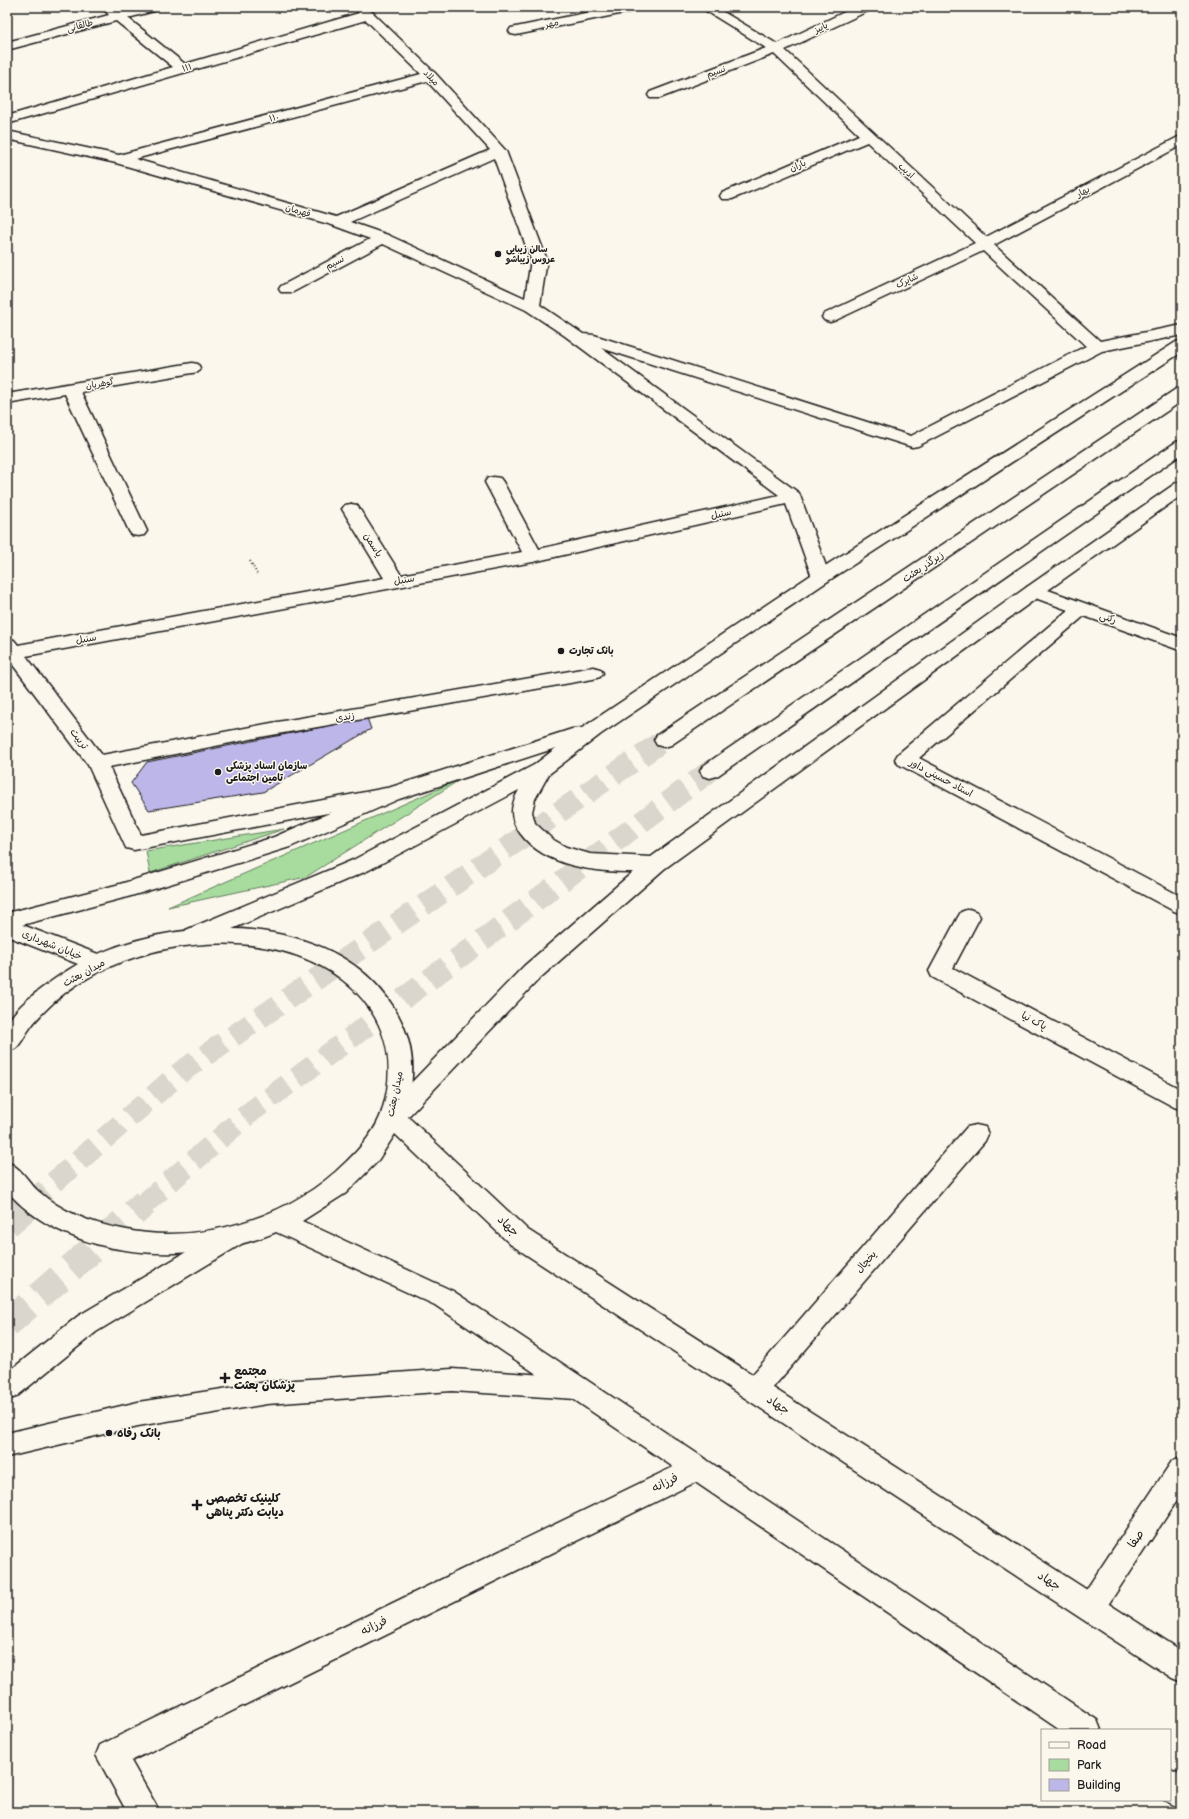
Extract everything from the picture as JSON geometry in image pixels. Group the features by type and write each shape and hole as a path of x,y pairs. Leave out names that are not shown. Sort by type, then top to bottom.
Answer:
{"main road":[{"path":"108,7 183,69"},
{"name":"طالقانی","path":"7,46 153,7"},
{"name":"مهر","path":"516,31 634,7"},
{"name":"ادیب","path":"706,7 776,49 1097,347"},
{"name":"پاییز","path":"776,49 865,7"},
{"name":"۱۱۱","path":"7,120 183,69 364,11"},
{"name":"میلاد","path":"364,11 430,76 499,151 539,260 532,307"},
{"name":"نسیم","path":"655,95 776,49"},
{"name":"۱۱۰","path":"119,159 430,76"},
{"name":"قهرمان","path":"7,135 119,159 337,222 383,238 532,307 571,333"},
{"name":"باران","path":"727,196 868,136"},
{"name":"بهار","path":"985,244 1182,139"},
{"path":"337,222 499,151"},
{"name":"نسیم","path":"287,288 383,238"},
{"name":"شاپرک","path":"830,317 985,244"},
{"path":"571,333 912,442 1097,347 1182,330"},
{"path":"571,333 793,497 820,577"},
{"path":"194,936 361,865 541,770 594,729 820,577 1182,345"},
{"name":"گوهریان","path":"7,399 192,368"},
{"path":"71,388 138,531"},
{"name":"زیرگذر بعثت","path":"664,740 1182,393"},
{"path":"710,771 1182,446"},
{"path":"494,482 533,556"},
{"path":"393,1117 532,972 656,864 1034,591 1182,487"},
{"name":"سنبل","path":"10,648 533,556 793,497"},
{"name":"یاسمن","path":"350,509 395,581"},
{"name":"رکنی","path":"1034,591 1181,644"},
{"name":"استاد حسینی داور","path":"1081,608 905,759 1182,906"},
{"name":"تربیت","path":"10,648 97,763 134,843 392,794"},
{"name":"زندی","path":"97,763 266,730 593,673"},
{"path":"7,921 122,891 282,842 392,794 594,729"},
{"path":"541,770 523,806 522,812 522,818 528,829 538,840 574,858 597,863 656,864"},
{"name":"پاک نیا","path":"969,917 940,971 1182,1101"},
{"name":"خیابان شهرداری","path":"7,927 98,963"},
{"name":"میدان بعثت","path":"7,1043 27,1015 43,1000 60,986 98,963 144,945 194,936 243,936 289,944 325,958 355,977 379,1002 395,1030 402,1072 393,1117 367,1157 328,1194 278,1222 234,1236 186,1244 139,1243 100,1235 65,1222 36,1204 13,1181 7,1172"},
{"name":"جهاد","path":"393,1117 519,1237 1182,1668"},
{"name":"یخچال","path":"755,1390 976,1134"},
{"path":"278,1222 444,1298 1085,1729"},
{"path":"7,1389 87,1324 234,1236"},
{"path":"7,1445 138,1414 267,1393 452,1380 576,1388"},
{"name":"فرزانه","path":"144,1812 111,1755 696,1468"},
{"name":"صفا","path":"1090,1608 1182,1470"},
{"path":"1171,1787 1182,1794"}],"green space":[{"path":"461,779 306,877 168,907"},
{"path":"284,829 150,873 146,851"}],"building":[{"name":"سازمان اسناد پزشکی تامین اجتماعی","path":"367,718 371,729 263,792 149,810 131,783 147,762"}],"tunnel":[{"path":"29,1204 181,1072 664,740"},
{"path":"144,1204 248,1114 710,771"},
{"path":"7,1224 31,1203"},
{"path":"7,1324 145,1203"}],"place":[{"name":"سالن زیبایی عروس زیباشو","path":"498,254"},
{"name":"بانک تجارت","path":"561,651"},
{"name":"سازمان اسناد پزشکی تامین اجتماعی","path":"218,772"},
{"name":"مجتمع پزشکان بعثت","path":"225,1378"},
{"name":"بانک رفاه","path":"109,1433"},
{"name":"کلینیک تخصصی دیابت دکتر پناهی","path":"197,1505"}]}
